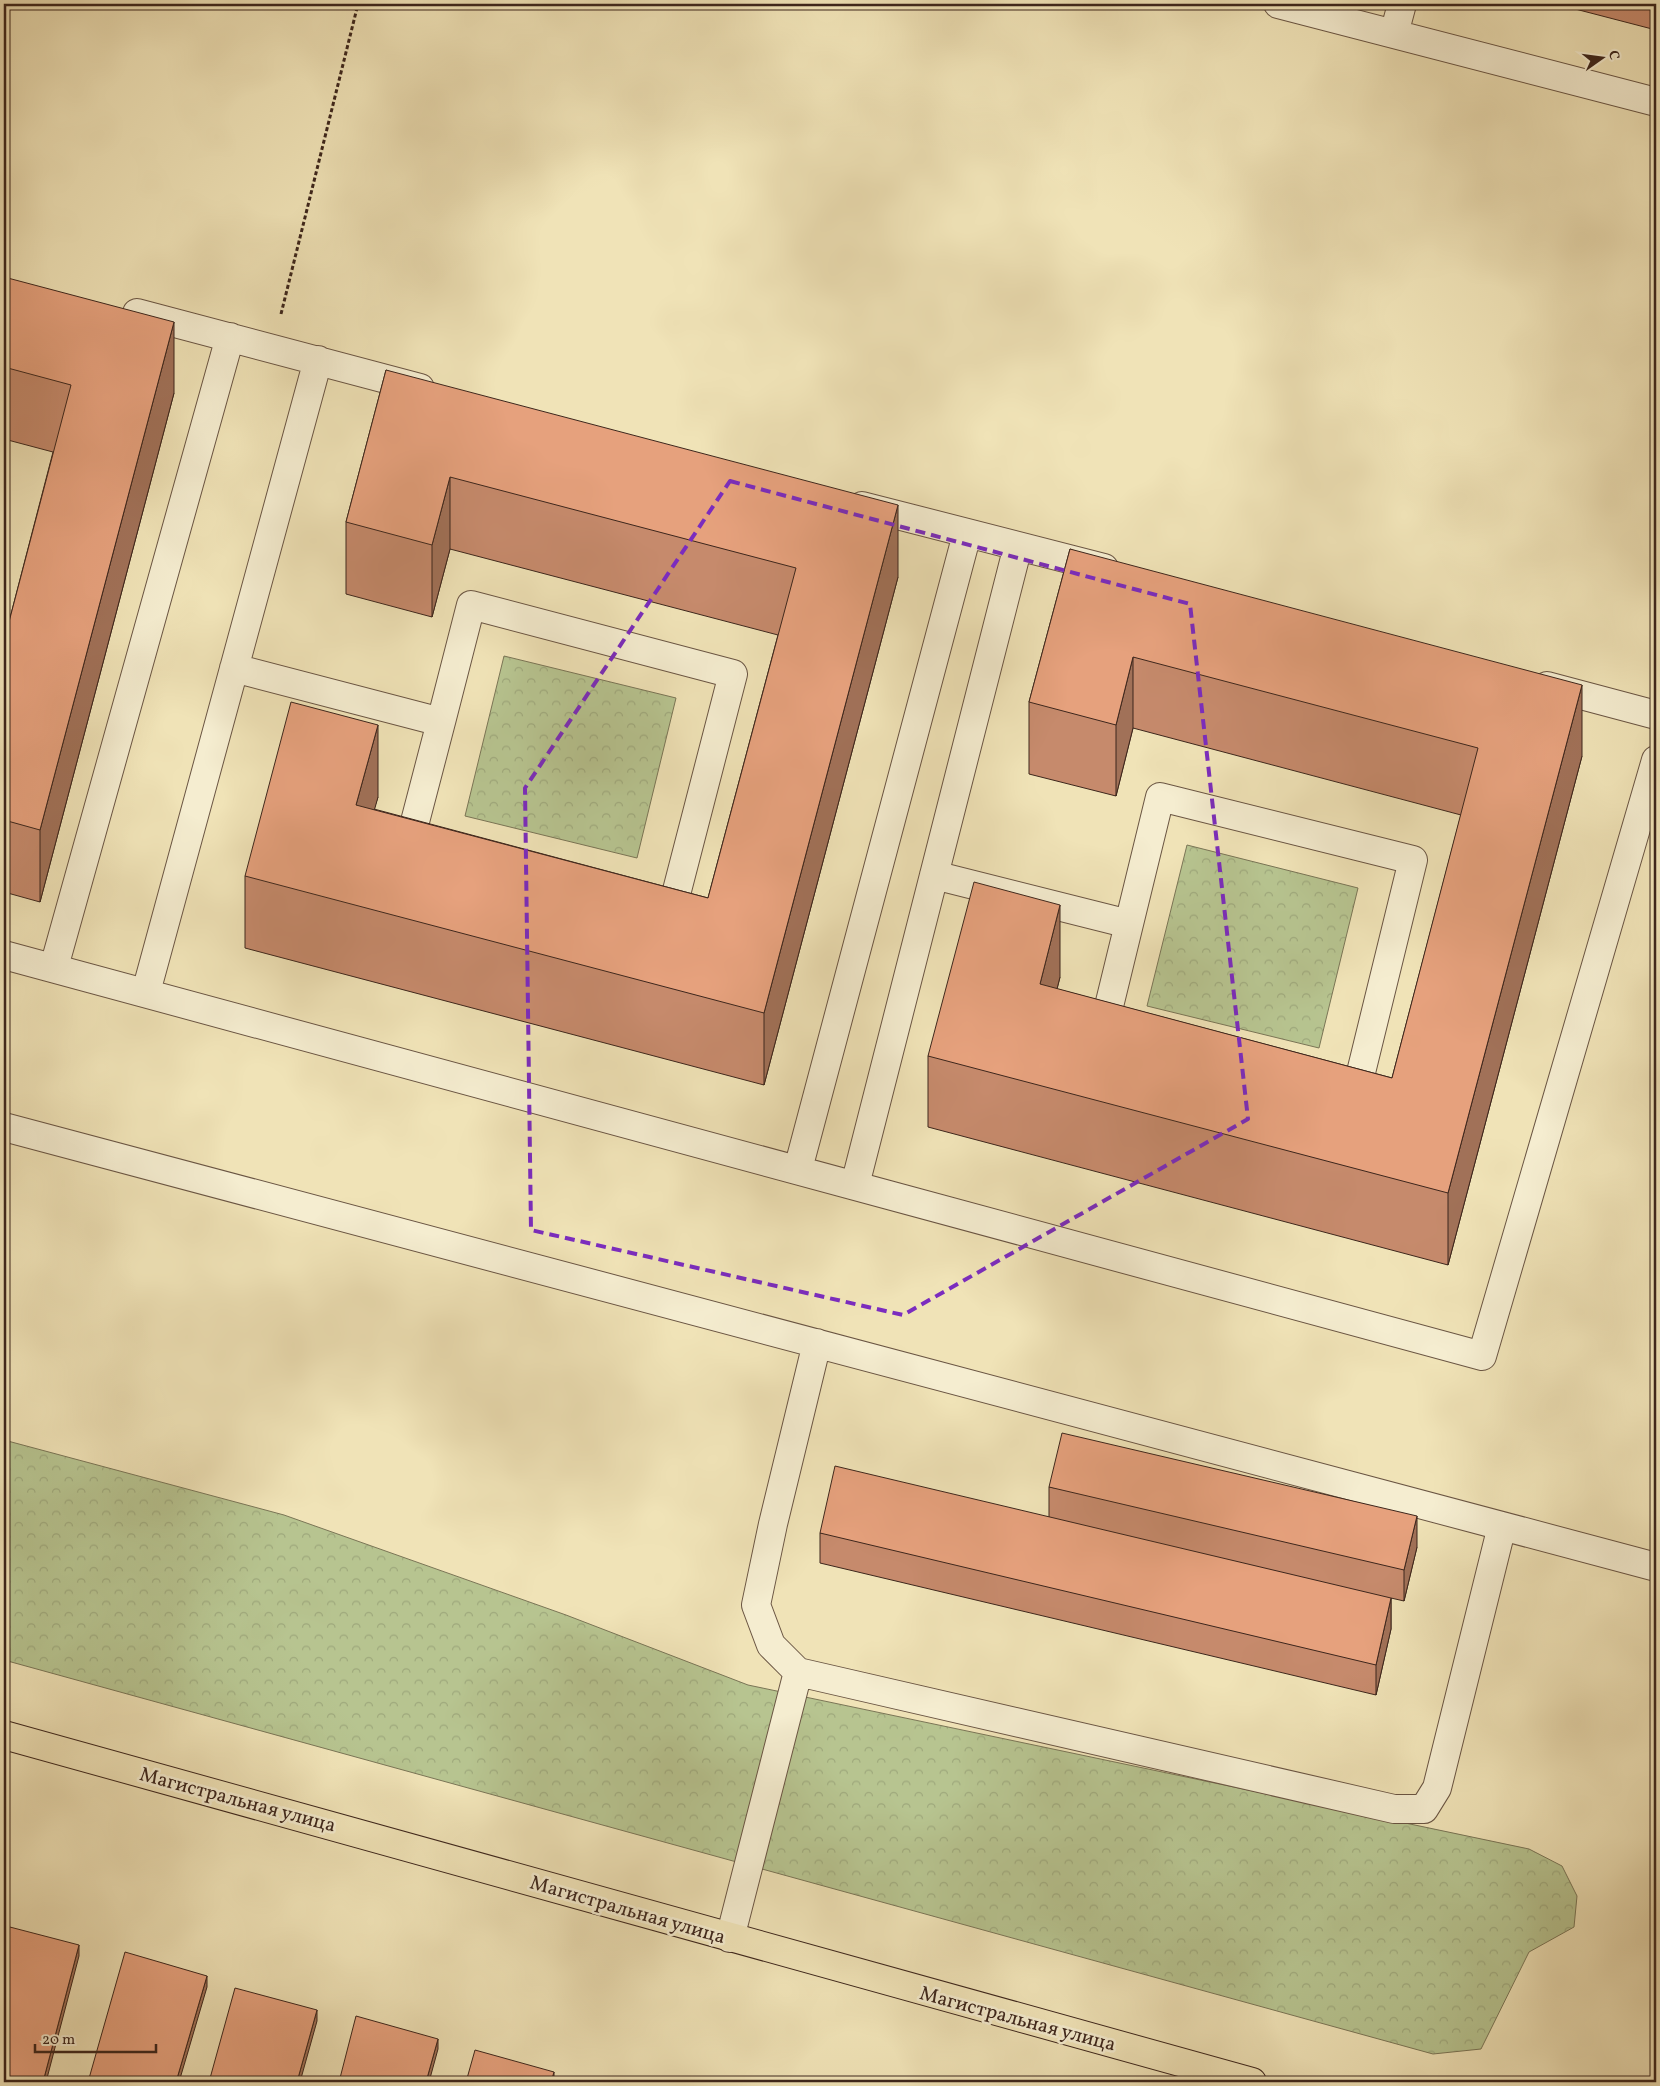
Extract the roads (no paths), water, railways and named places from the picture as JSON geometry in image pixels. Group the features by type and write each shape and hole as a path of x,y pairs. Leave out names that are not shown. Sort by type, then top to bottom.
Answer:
{"main road":[{"name":"Магистральная улица","path":"4,1734 730,1938 1252,2082"}],"lane":[{"path":"1278,4 1656,102"},
{"path":"1394,34 1402,4"},
{"path":"117,308 442,394"},
{"path":"54,967 230,337"},
{"path":"146,992 318,360"},
{"path":"833,498 1132,576"},
{"path":"798,1169 967,534"},
{"path":"855,1185 1018,546"},
{"path":"458,849 411,837 471,605 733,674 673,906 626,893"},
{"path":"234,668 441,722"},
{"path":"1523,679 1656,715"},
{"path":"4,955 54,967 1482,1356 1656,760"},
{"path":"1129,1046 1101,1039 1160,797 1413,860 1354,1101 1326,1094"},
{"path":"934,875 1129,924"},
{"path":"4,1127 1656,1567"},
{"path":"817,1343 773,1524 756,1605 770,1645 798,1672 1394,1809 1424,1809 1437,1788 1502,1526"},
{"path":"730,1938 798,1672"}]}
